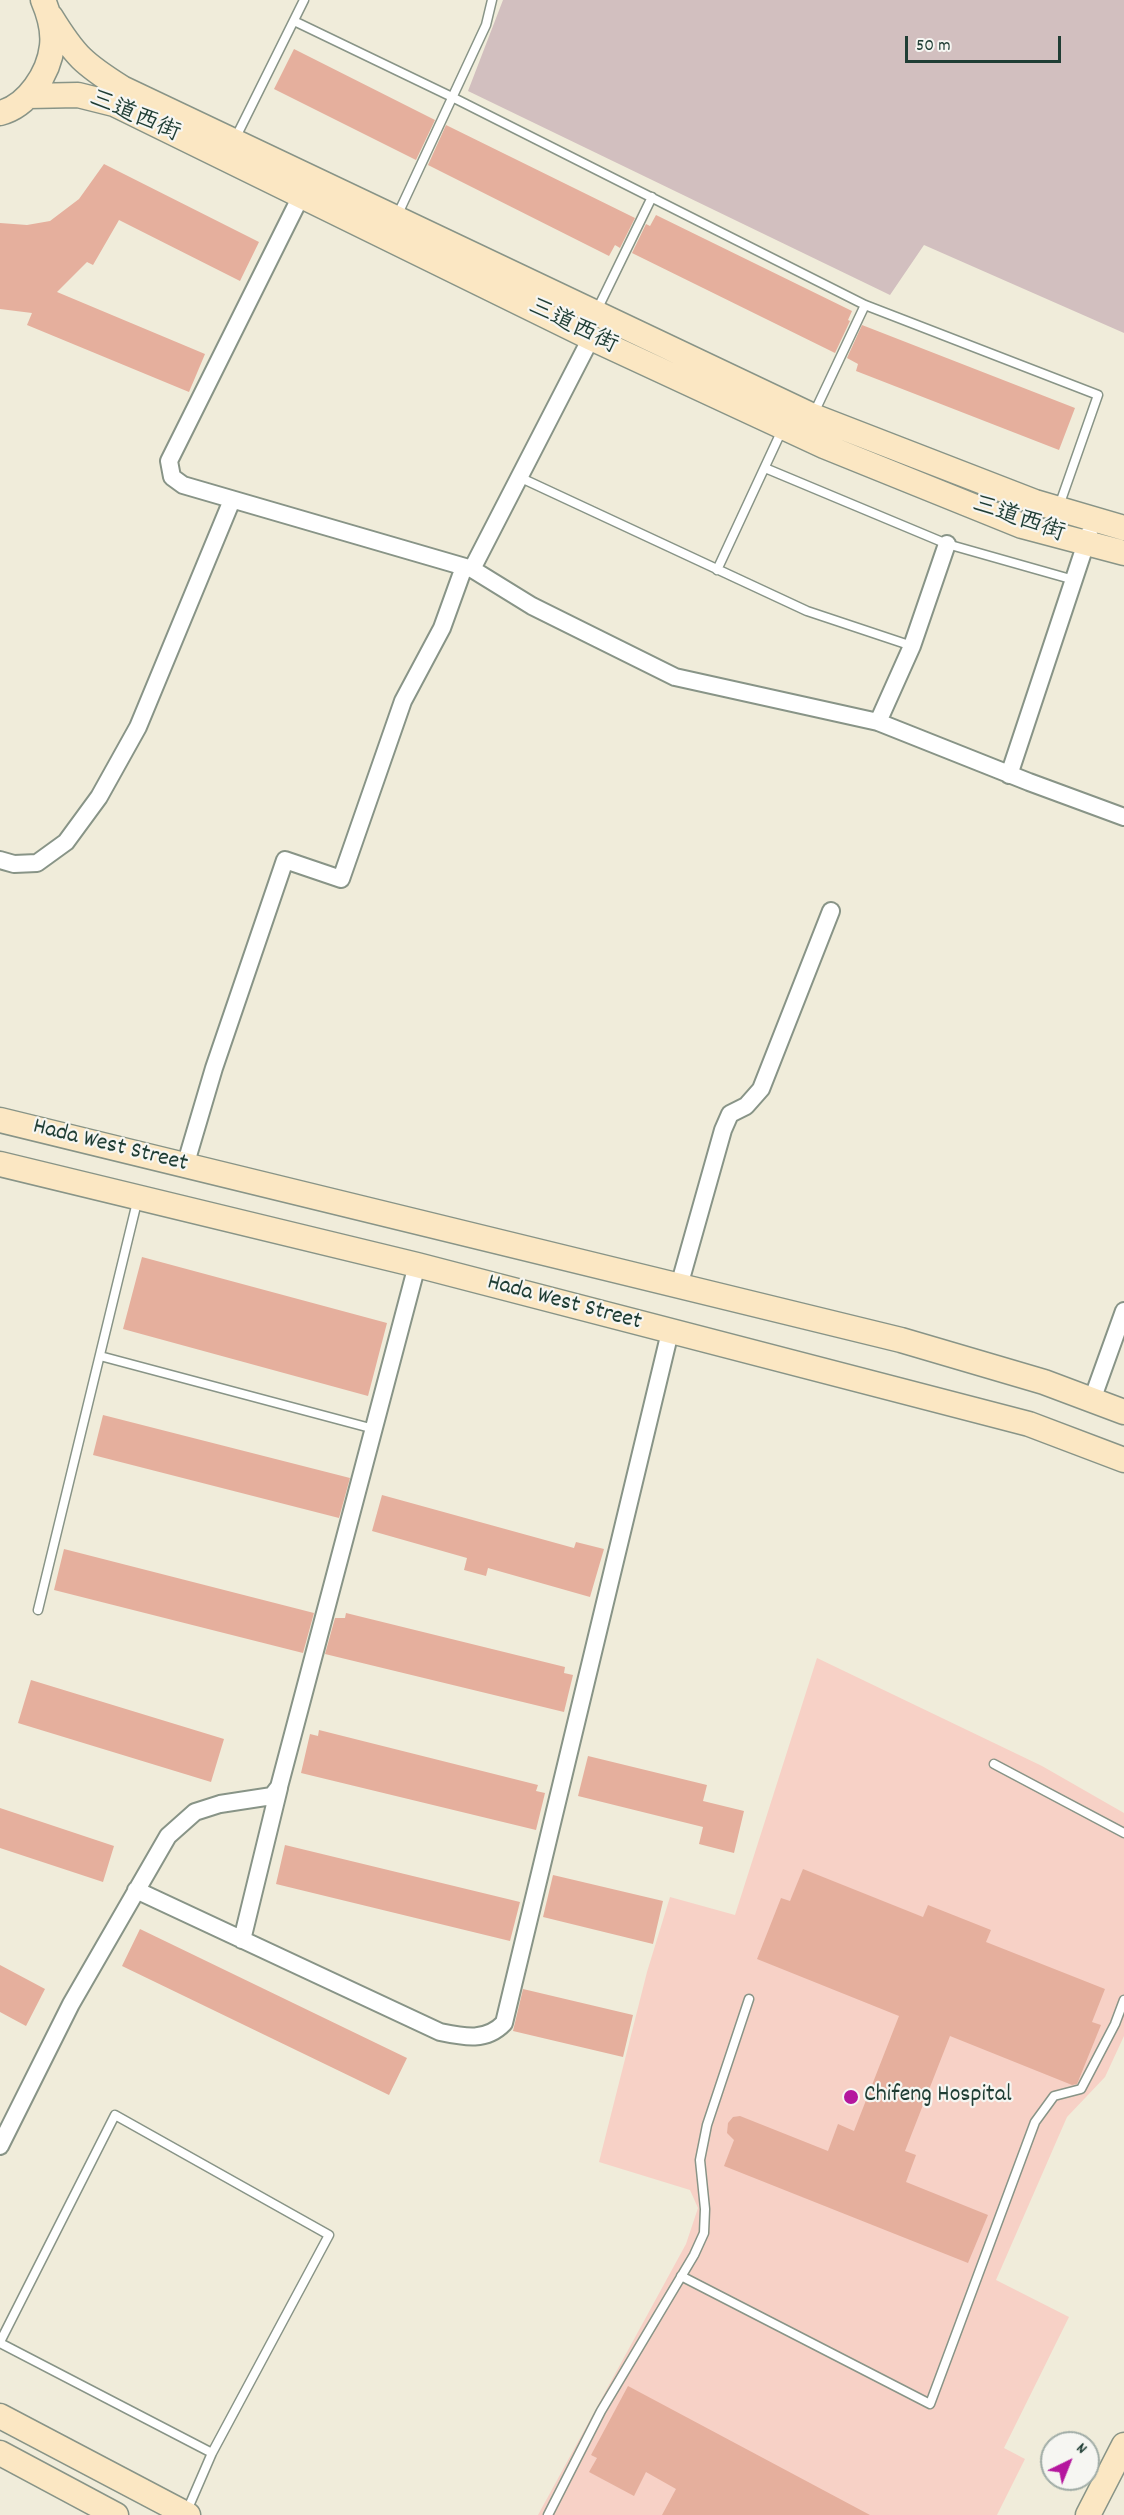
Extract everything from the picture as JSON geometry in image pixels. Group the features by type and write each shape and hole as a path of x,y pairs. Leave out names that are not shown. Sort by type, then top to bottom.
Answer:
{"main road":[{"path":"0,113 28,96 45,73 52,45 47,9"},
{"path":"47,9 70,49 88,67 122,88 813,416 1035,502 1124,528"},
{"name":"三道西街","path":"28,96 78,95 114,104 591,338 783,427 1022,526 1124,553"},
{"name":"Hada West Street","path":"0,1120 902,1340 1044,1382 1124,1412"},
{"name":"Hada West Street","path":"0,1164 417,1265 1029,1424 1124,1460"},
{"path":"0,2416 186,2515"},
{"path":"1088,2515 1124,2445"},
{"path":"0,2454 116,2515"}],"street":[{"path":"301,196 169,461 172,477 183,485 468,568 532,606 675,677 878,722 1010,775 1124,817"},
{"path":"185,1166 214,1068 285,860 341,879 403,701 442,628 468,568 519,477 591,338"},
{"path":"0,860 14,864 37,863 66,842 99,797 138,727 232,500"},
{"path":"1010,775 1094,519"},
{"path":"878,722 912,646 947,544"},
{"path":"679,1286 723,1130 730,1114 746,1106 761,1089 831,911"},
{"path":"242,1940 279,1787 417,1265"},
{"path":"1092,1400 1124,1311"},
{"path":"136,1890 440,2032 465,2037 484,2035 494,2033 504,2023 670,1332"},
{"path":"0,2146 71,2004 168,1836 195,1812 220,1804 272,1796 279,1787"}],"lane":[{"path":"234,141 304,0"},
{"path":"396,218 486,25 492,0"},
{"path":"294,21 452,97 865,305 1098,395 1059,508"},
{"path":"596,313 652,197"},
{"path":"813,416 865,305"},
{"path":"717,570 783,427"},
{"path":"765,468 947,544 1074,580"},
{"path":"519,477 807,611 912,646"},
{"path":"38,1610 138,1198"},
{"path":"100,1356 374,1429"},
{"path":"994,1764 1124,1833"},
{"path":"548,2515 601,2411 704,2233 705,2209 700,2160 707,2125 749,1999"},
{"path":"681,2276 930,2404 1035,2122 1054,2096 1082,2089 1115,2024 1124,2000"},
{"path":"186,2515 212,2454 329,2235 116,2115 0,2342 212,2454"}],"shaded area":[{"path":"503,0 1124,0 1124,333 924,245 890,295 468,91"},
{"name":"Chifeng Hospital","path":"817,1658 1042,1766 1124,1813 1124,2036 1105,2077 1067,2117 996,2280 1069,2317 1004,2448 1025,2459 997,2515 538,2515 686,2244 698,2208 690,2190 599,2162 647,1972 670,1897 735,1915"}],"building":[{"path":"294,49 435,120 416,160 274,89"},
{"path":"446,125 635,218 620,248 615,245 609,256 428,165"},
{"path":"104,164 259,242 240,281 119,220 93,265 87,262 57,292 205,354 189,392 27,325 32,313 0,309 0,223 27,225 50,221 79,199"},
{"path":"656,215 852,311 848,320 850,321 835,353 632,253 646,224 650,226"},
{"path":"862,325 1075,408 1059,450 856,371 858,364 847,358"},
{"path":"142,1257 387,1323 368,1396 123,1329"},
{"path":"103,1415 350,1478 339,1518 93,1455"},
{"path":"382,1495 574,1548 576,1542 604,1549 590,1597 488,1568 486,1576 464,1570 467,1558 372,1531"},
{"path":"64,1549 314,1613 303,1653 54,1590"},
{"path":"346,1613 565,1667 564,1673 573,1675 564,1712 325,1654 335,1618 345,1618"},
{"path":"31,1680 224,1739 211,1782 18,1723"},
{"path":"319,1730 538,1785 536,1791 545,1793 536,1830 301,1773 310,1734 318,1736"},
{"path":"588,1756 707,1785 703,1801 744,1811 734,1853 699,1844 703,1827 578,1796"},
{"path":"0,1808 114,1846 103,1882 0,1848"},
{"path":"285,1845 520,1902 510,1941 276,1884"},
{"path":"803,1869 923,1917 928,1905 991,1930 986,1942 1105,1989 1092,2022 1101,2025 1077,2084 1072,2085 950,2036 905,2151 916,2155 906,2182 988,2215 968,2263 724,2166 734,2140 727,2133 728,2123 733,2117 740,2116 828,2151 838,2124 854,2131 899,2016 757,1959 781,1898 790,1901"},
{"path":"553,1875 663,1901 653,1944 543,1917"},
{"path":"140,1929 407,2058 389,2095 122,1966"},
{"path":"0,1965 45,1989 26,2026 0,2012"},
{"path":"523,1989 633,2015 623,2057 513,2031"},
{"path":"628,2386 870,2515 662,2515 676,2489 646,2472 634,2496 589,2472 597,2458 591,2455"}],"place":[{"name":"Chifeng Hospital","path":"851,2097"}]}
